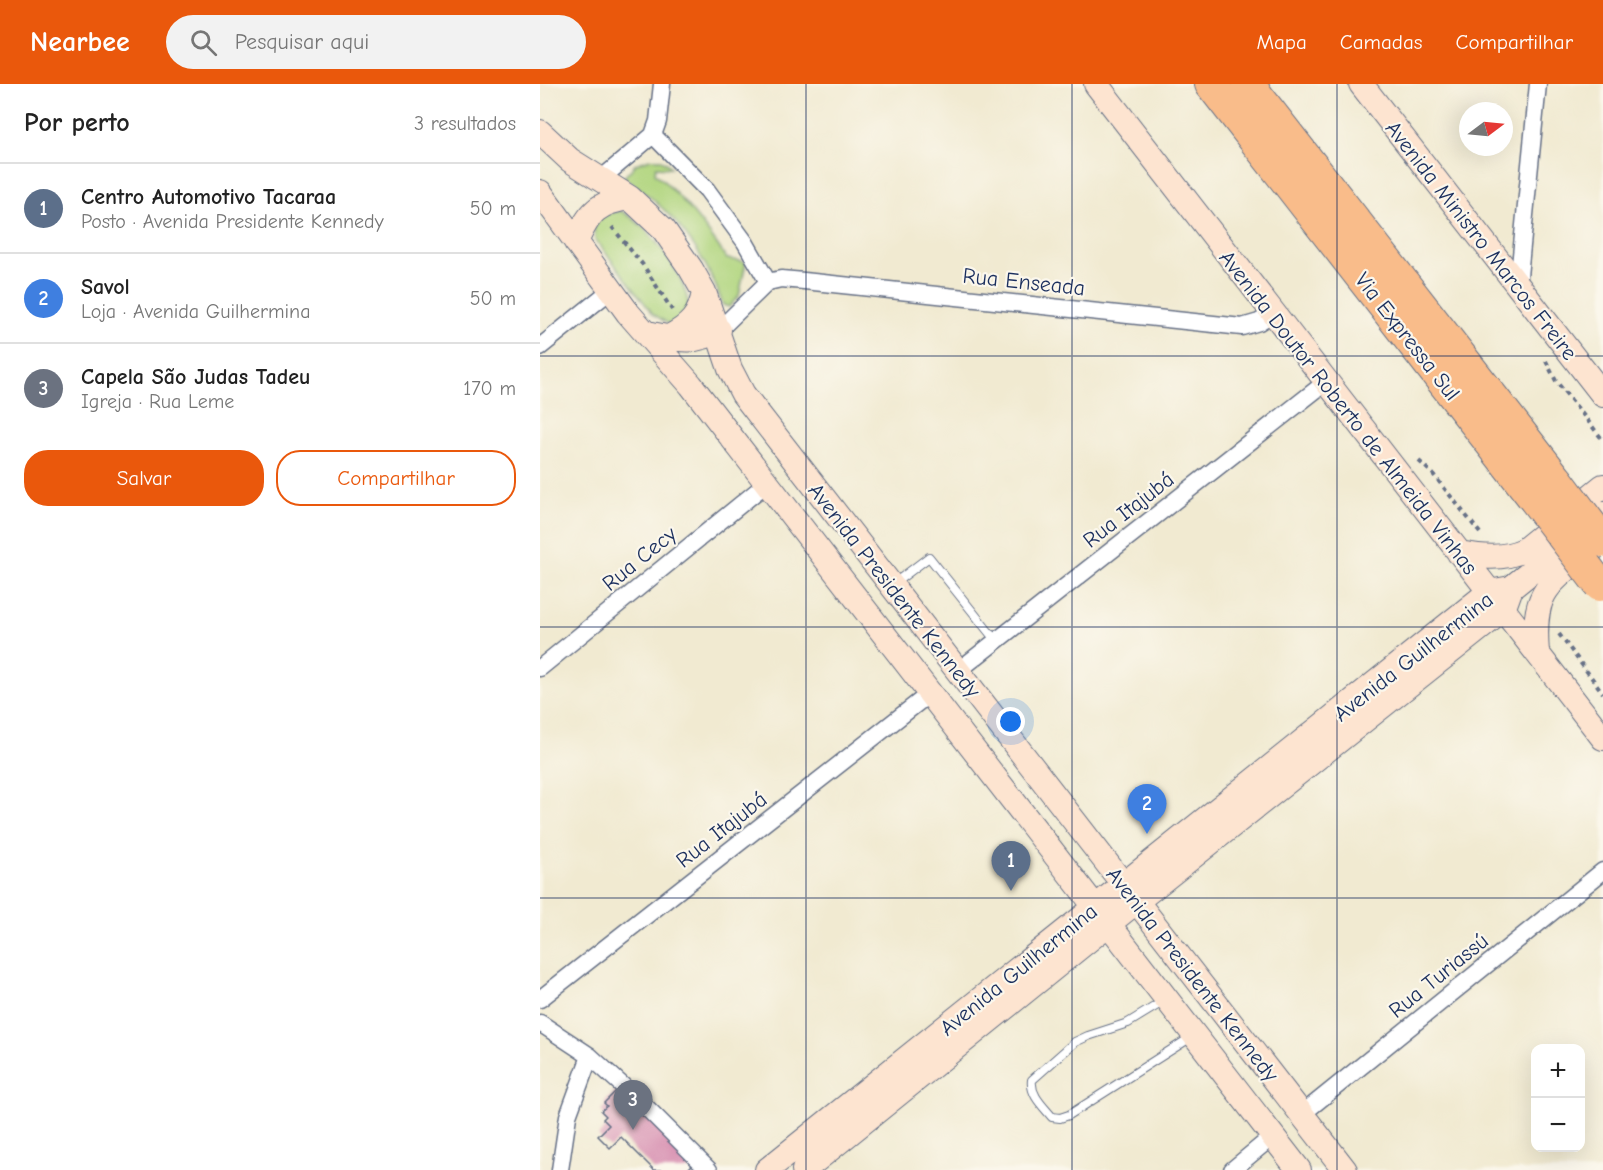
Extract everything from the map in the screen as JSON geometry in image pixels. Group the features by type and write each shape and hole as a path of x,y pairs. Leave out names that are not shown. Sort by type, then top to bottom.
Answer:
{"highway":[{"name":"Via Expressa Sul","path":"1211,84 1545,489 1603,541"},
{"name":"Via Expressa Sul","path":"1248,84 1545,489 1601,587"}],"main road":[{"name":"Avenida Doutor Roberto de Almeida Vinhas","path":"1096,84 1459,553 1501,597 1537,653 1603,738"},
{"name":"Avenida Ministro Marcos Freire","path":"1361,84 1603,395"},
{"name":"Avenida Presidente Kennedy","path":"540,132 570,160 602,178 630,198 664,230 704,292 719,330 730,369 743,394 1345,1170"},
{"name":"Avenida Presidente Kennedy","path":"540,192 611,290 658,335 691,385 1299,1170"},
{"path":"576,242 584,224 596,209 610,202 630,198"},
{"path":"658,335 690,324 701,306 704,292"},
{"path":"658,335 699,340 719,330"},
{"path":"1576,360 1603,364"},
{"path":"1459,553 1493,557 1514,555 1524,550 1603,486"},
{"name":"Avenida Guilhermina","path":"804,1170 1130,893 1603,514"},
{"path":"1537,653 1536,612 1545,592 1555,579 1603,541"},
{"name":"Avenida Guilhermina","path":"767,1170 1102,916"}],"street":[{"path":"602,178 653,135 658,121 662,84"},
{"path":"1518,286 1538,84"},
{"path":"653,135 707,190 745,242 768,282 719,330"},
{"name":"Rua Enseada","path":"768,282 782,279 804,281 1242,327 1259,322 1273,313"},
{"path":"540,347 611,290"},
{"name":"Rua Itajubá","path":"958,671 1326,382"},
{"name":"Rua Cecy","path":"540,668 767,483"},
{"name":"Rua Itajubá","path":"540,999 929,694"},
{"name":"Rua Turiassú","path":"1302,1114 1603,871"},
{"path":"540,1023 590,1056 645,1106 709,1170"},
{"path":"560,1170 568,1116 590,1056"},
{"path":"1232,1170 1273,1136"}],"lane":[{"path":"892,585 929,557 996,641"},
{"path":"1167,999 1128,1023 1075,1042 1032,1080 1031,1088 1035,1096 1052,1117 1060,1118 1069,1115 1195,1035"}],"green space":[{"path":"650,159 662,160 671,168 656,167 655,173 694,214 727,259 746,262 739,296 729,307 723,305 707,267 684,233 657,203 624,177 636,164"},
{"path":"621,211 632,218 654,240 681,281 689,308 673,325 653,314 595,239 594,228 601,215"}],"building":[{"path":"619,1088 694,1163 687,1170 654,1170 621,1137 610,1148 598,1136 609,1125 603,1119 606,1116 601,1111 607,1106 604,1103"}],"place":[{"name":"Savol","path":"1147,834"},
{"name":"Centro Automotivo Tacaraa","path":"1011,891"},
{"name":"Capela São Judas Tadeu","path":"633,1130"}]}
